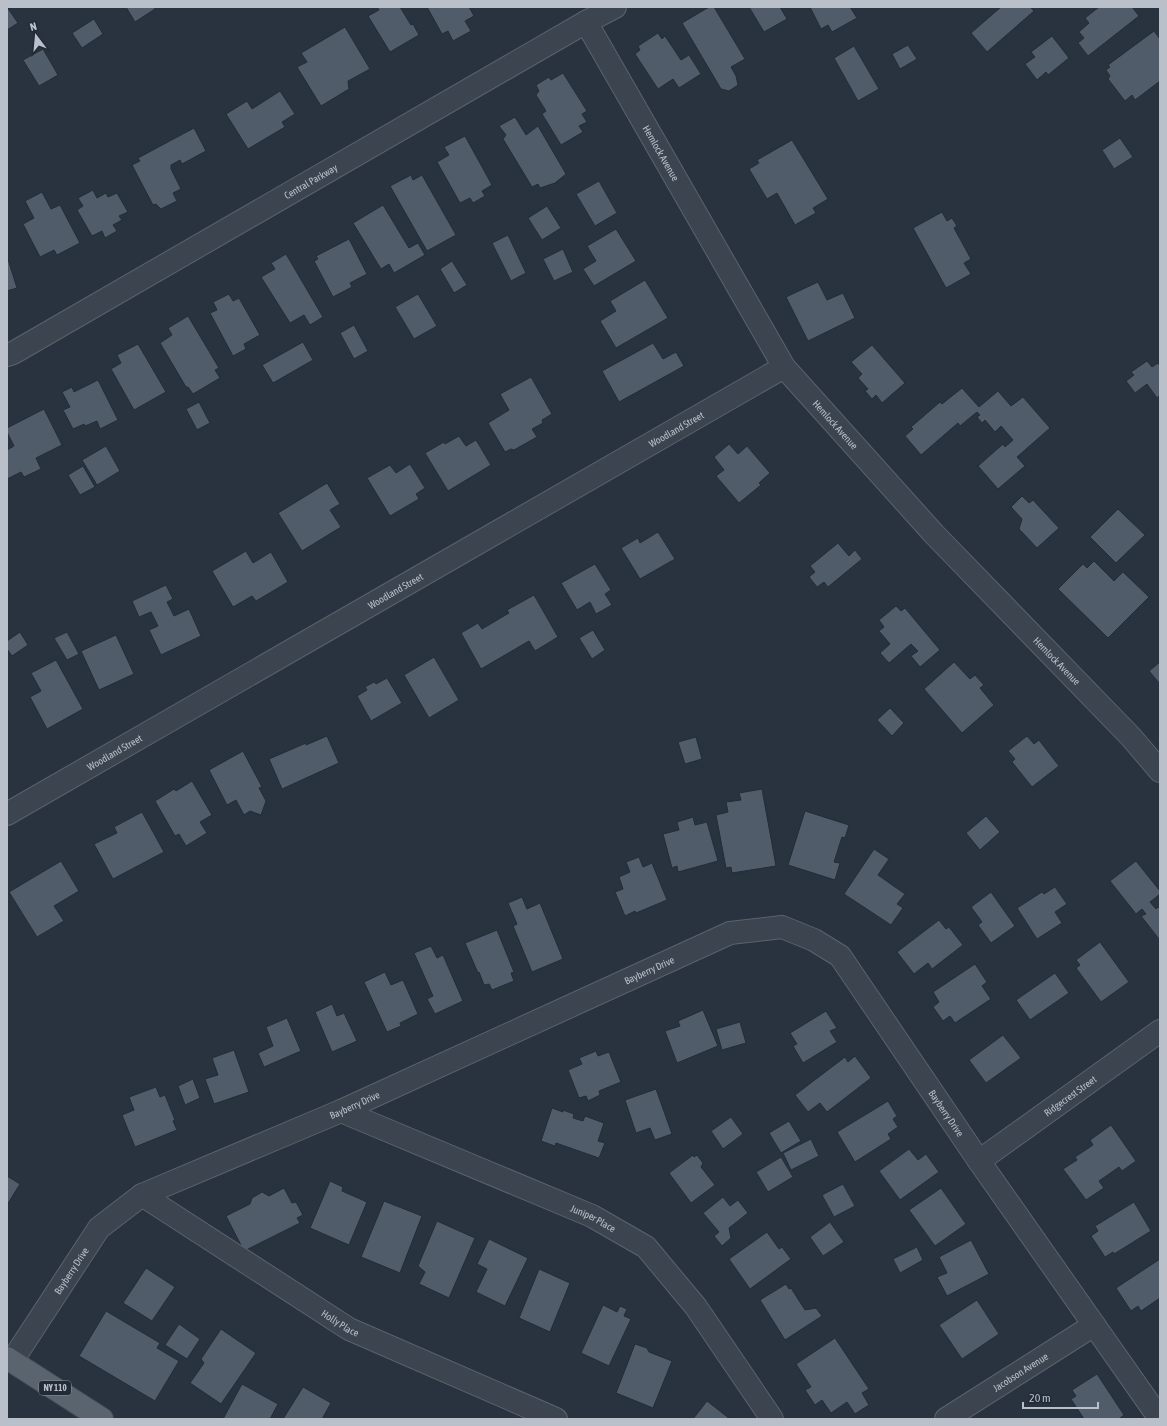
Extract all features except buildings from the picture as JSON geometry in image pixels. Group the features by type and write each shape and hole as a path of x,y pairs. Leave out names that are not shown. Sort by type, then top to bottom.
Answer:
{"main road":[{"name":"NY 110","path":"9,1359 102,1419"}],"street":[{"name":"Central Parkway","path":"7,355 13,353 586,22 615,7"},
{"name":"Hemlock Avenue","path":"586,22 784,367 934,534 1131,737 1160,772"},
{"name":"Woodland Street","path":"7,814 784,367"},
{"name":"Bayberry Drive","path":"9,1359 99,1228 142,1195 341,1111 730,933 782,927 814,940 840,956 979,1161 1160,1419"},
{"name":"Ridgecrest Street","path":"979,1161 1160,1031"},
{"name":"Juniper Place","path":"341,1111 592,1216 646,1247 696,1307 772,1419"},
{"name":"Holly Place","path":"142,1195 349,1329 556,1419"},
{"name":"Jacobson Avenue","path":"946,1419 1094,1325"}]}
